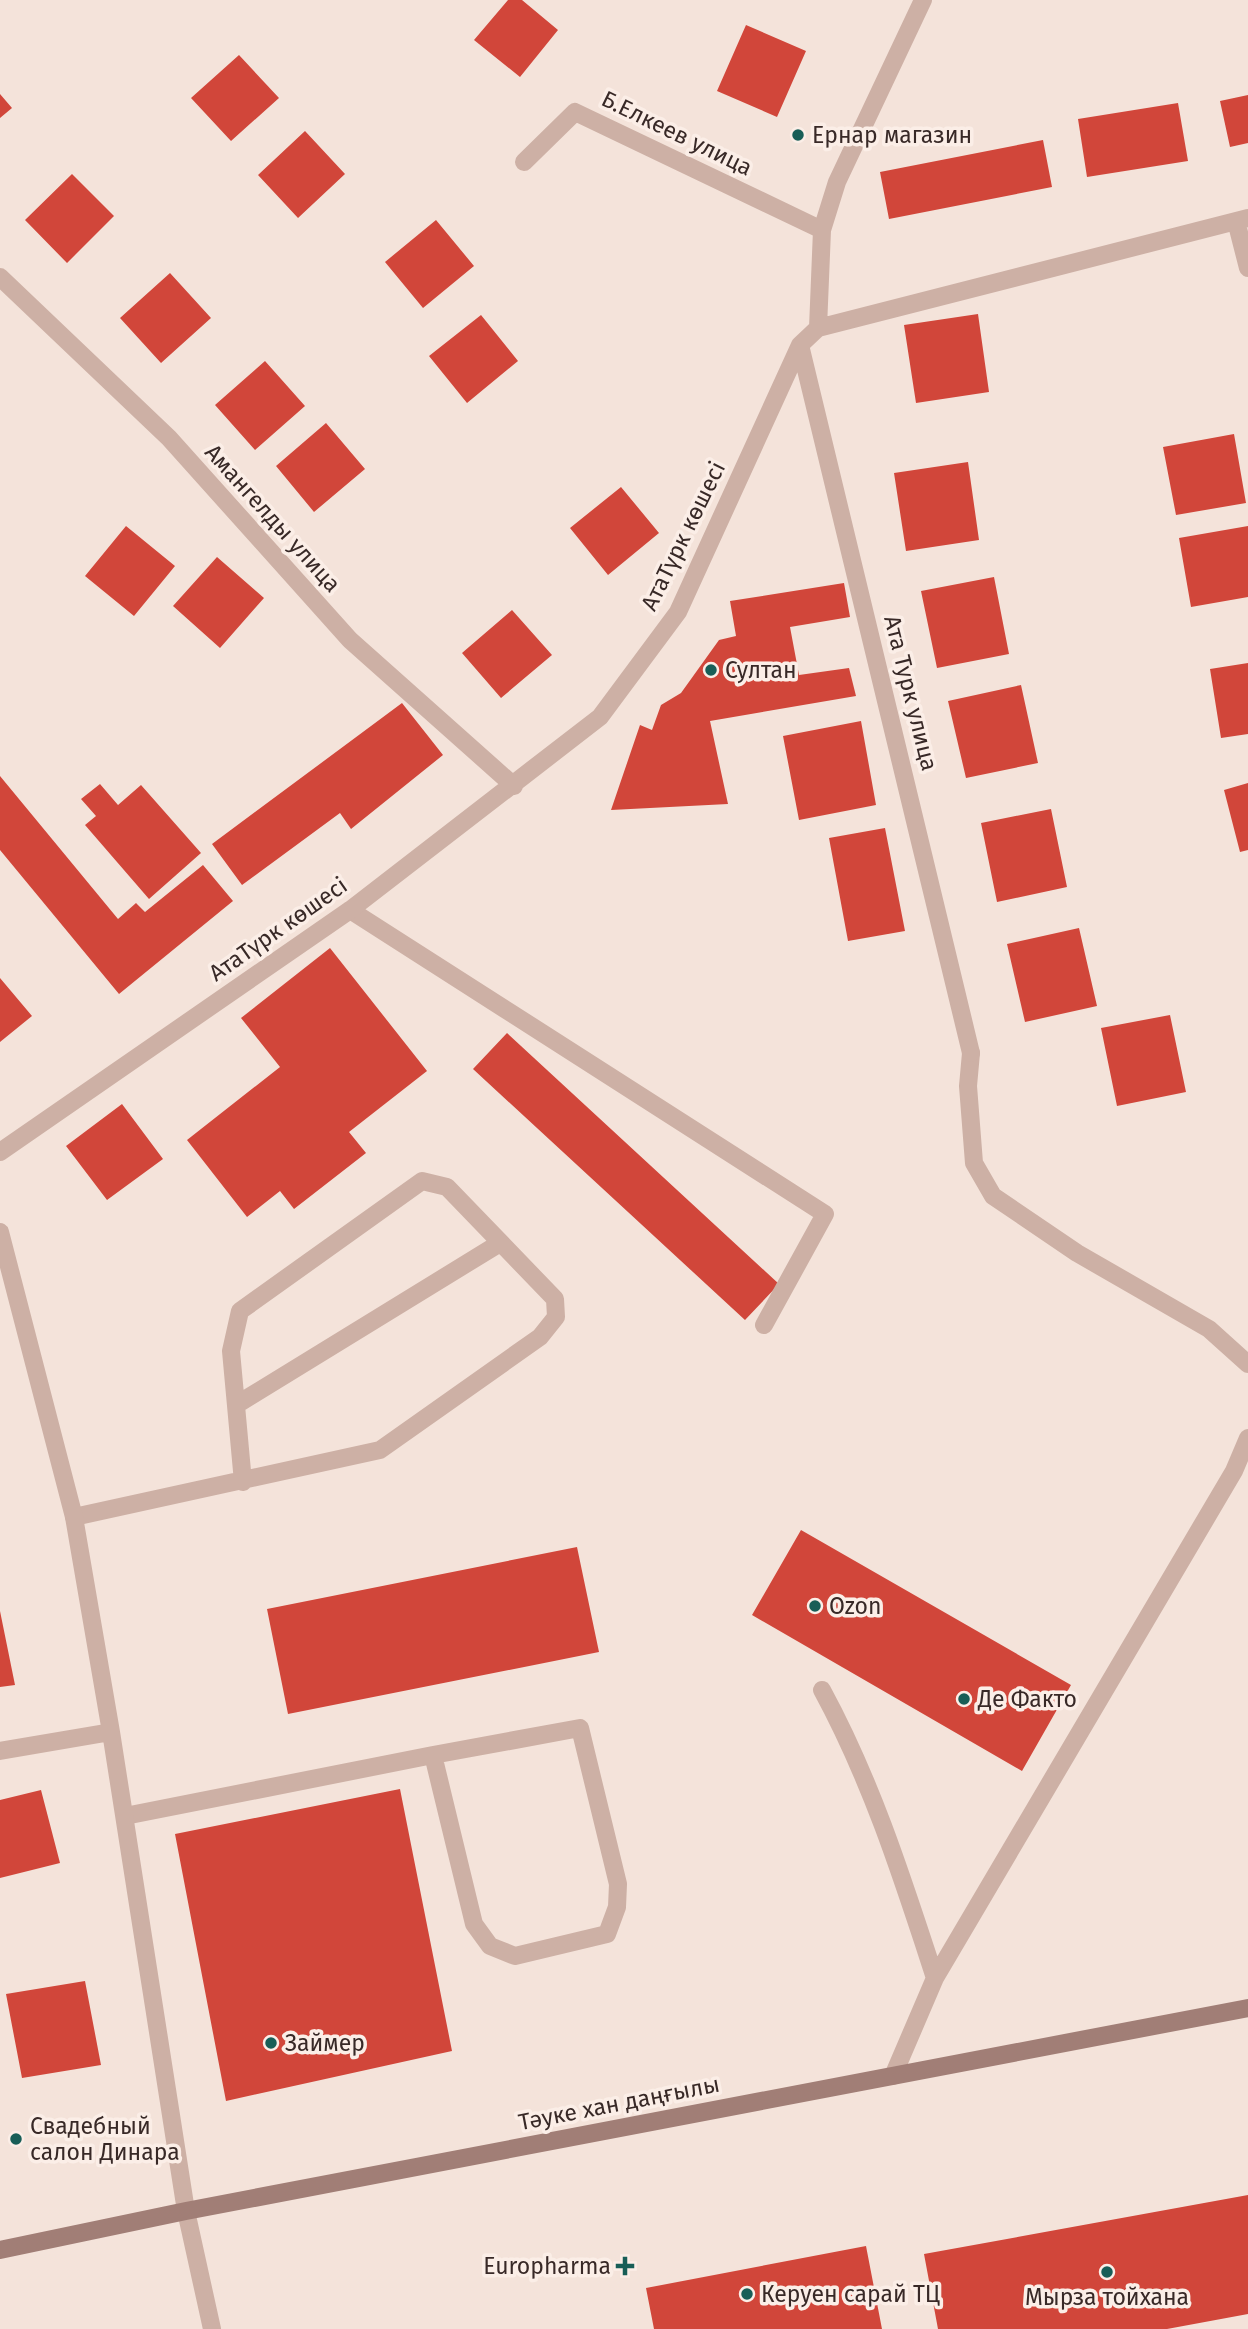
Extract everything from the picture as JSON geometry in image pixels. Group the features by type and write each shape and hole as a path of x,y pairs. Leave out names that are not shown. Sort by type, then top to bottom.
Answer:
{"street":[{"path":"922,0 837,182 822,230 817,328 1242,219 1248,268"},
{"name":"Б.Елкеев улица","path":"524,162 575,112 822,230"},
{"name":"Амангелды улица","path":"0,276 169,438 350,640 514,786"},
{"name":"АтаТүрк көшесі","path":"0,1152 350,910 600,717 678,611 800,345 817,328"},
{"name":"Ата Турк улица","path":"800,345 971,1053 968,1086 974,1163 993,1196 1077,1253 1209,1329 1248,1364"},
{"path":"350,910 825,1214 764,1325"},
{"path":"74,1517 243,1482 380,1450 540,1337 556,1317 555,1299 447,1187 422,1181 240,1311 230,1351 243,1482"},
{"path":"0,1232 74,1517 125,1816 186,2211 212,2329"},
{"path":"236,1405 500,1243"},
{"path":"893,2076 935,1979 1234,1471 1248,1438"},
{"path":"822,1690 848,1739 883,1822 935,1979"},
{"path":"125,1816 433,1755 580,1728 618,1884 617,1907 607,1934 515,1956 490,1946 474,1924 433,1755"},
{"path":"0,1751 111,1732"},
{"name":"Тәуке хан даңғылы","path":"0,2250 186,2211 1248,2008"}],"building":[{"path":"508,0 522,0 558,30 520,77 474,40"},
{"path":"746,25 806,51 777,117 717,91"},
{"path":"239,55 279,98 231,141 191,98"},
{"path":"0,94 12,108 0,118"},
{"path":"1248,95 1248,143 1230,147 1220,101"},
{"path":"1178,103 1188,161 1087,177 1078,119"},
{"path":"305,131 345,174 298,218 258,175"},
{"path":"1043,140 1052,187 889,219 880,172"},
{"path":"72,174 114,216 67,263 25,220"},
{"path":"436,220 474,266 423,308 385,262"},
{"path":"170,273 211,318 161,363 120,318"},
{"path":"978,314 989,392 916,403 904,325"},
{"path":"481,315 518,361 467,403 429,356"},
{"path":"265,361 305,406 255,450 215,405"},
{"path":"326,423 365,469 314,512 276,466"},
{"path":"1234,434 1246,503 1176,515 1163,447"},
{"path":"968,462 979,540 906,551 894,473"},
{"path":"621,487 659,533 608,575 570,528"},
{"path":"126,526 175,566 134,616 85,576"},
{"path":"1248,526 1248,597 1191,607 1179,538"},
{"path":"217,557 264,598 220,648 173,606"},
{"path":"994,577 1009,654 937,668 921,591"},
{"path":"844,583 850,617 790,627 799,675 849,668 856,696 710,721 728,804 611,810 640,725 652,730 661,705 681,693 719,640 736,636 730,601"},
{"path":"512,610 552,655 501,698 462,653"},
{"path":"1248,663 1248,734 1221,738 1210,669"},
{"path":"1021,685 1038,763 966,778 948,701"},
{"path":"402,703 443,755 351,829 340,813 242,885 212,844"},
{"path":"861,721 876,805 799,820 783,736"},
{"path":"0,776 118,919 136,903 145,912 203,865 233,901 119,994 0,850"},
{"path":"1248,783 1248,850 1240,852 1224,790"},
{"path":"100,784 118,805 141,785 201,853 149,899 85,825 96,816 81,799"},
{"path":"1051,809 1067,887 997,902 981,823"},
{"path":"885,828 905,931 848,941 829,838"},
{"path":"1079,928 1097,1006 1025,1022 1007,944"},
{"path":"330,948 427,1071 349,1132 366,1153 294,1209 280,1191 247,1217 187,1140 280,1067 241,1018"},
{"path":"0,978 32,1016 0,1042"},
{"path":"1170,1015 1186,1092 1117,1106 1101,1028"},
{"path":"507,1033 779,1284 745,1320 473,1069"},
{"path":"122,1104 163,1159 107,1200 66,1146"},
{"path":"801,1530 1071,1685 1022,1771 752,1615"},
{"path":"577,1547 599,1652 288,1714 267,1609"},
{"path":"0,1611 15,1685 0,1687"},
{"path":"400,1789 452,2051 226,2101 175,1834"},
{"path":"41,1790 60,1863 0,1878 0,1800"},
{"path":"85,1981 101,2065 22,2078 6,1994"},
{"path":"1248,2195 1248,2314 1167,2329 938,2329 924,2254"},
{"path":"866,2246 882,2329 654,2329 646,2288"}],"place":[{"name":"Ернар магазин","path":"798,135"},
{"name":"Султан","path":"711,670"},
{"name":"Ozon","path":"815,1606"},
{"name":"Де Факто","path":"964,1699"},
{"name":"Займер","path":"271,2043"},
{"name":"Свадебный салон Динара","path":"16,2139"},
{"name":"Europharma","path":"625,2266"},
{"name":"Мырза тойхана","path":"1107,2272"},
{"name":"Керуен сарай ТЦ","path":"747,2294"}]}
